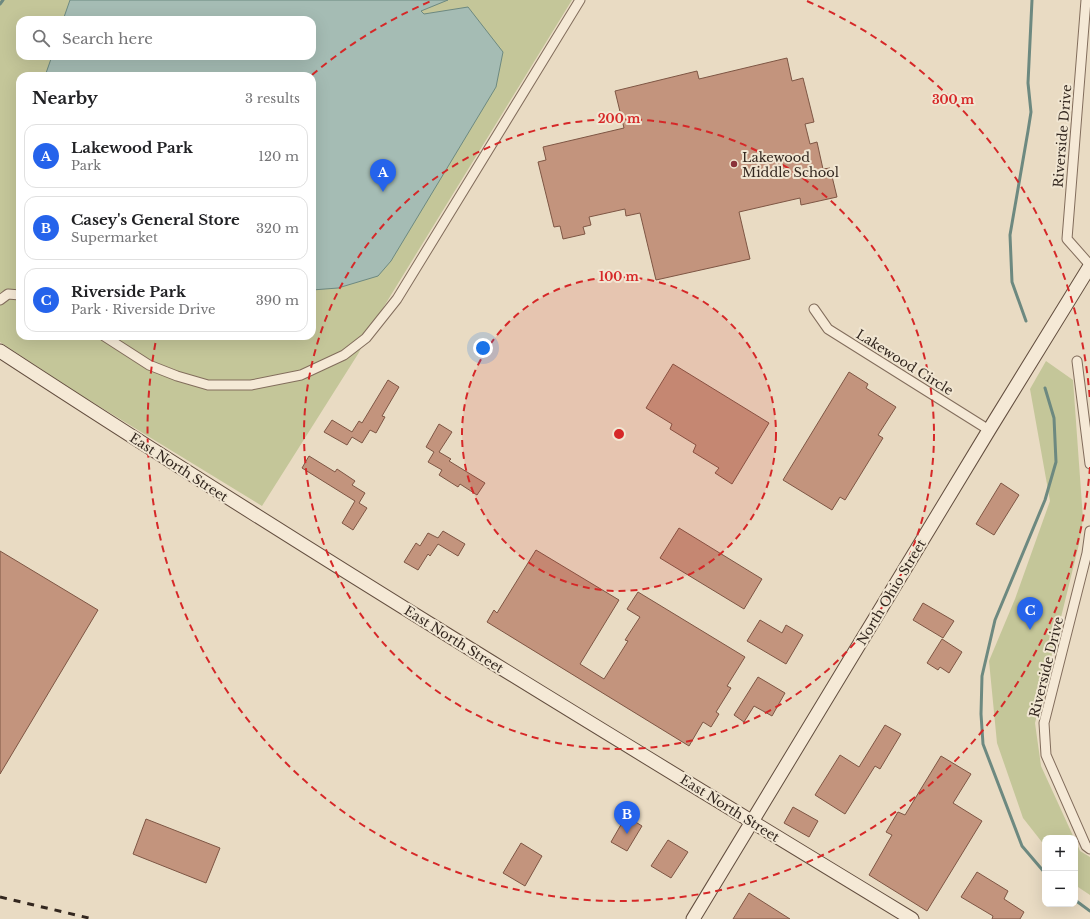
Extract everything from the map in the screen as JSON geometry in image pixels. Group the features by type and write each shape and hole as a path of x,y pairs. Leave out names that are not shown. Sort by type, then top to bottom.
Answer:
{"street":[{"path":"110,340 149,365 177,376 208,385 251,386 276,381 301,375 344,354 366,338 397,299 580,0"},
{"name":"Riverside Drive","path":"1086,0 1088,13 1067,239 1090,266"},
{"name":"North Ohio Street","path":"693,919 1090,266"},
{"path":"0,300 8,294 16,295"},
{"name":"Lakewood Circle","path":"814,309 828,329 989,430"},
{"name":"East North Street","path":"0,351 203,483 912,919"},
{"path":"1077,361 1090,464"},
{"name":"Riverside Drive","path":"1090,531 1088,553 1044,723 1046,755 1086,846 1090,849"}],"green space":[{"path":"0,0 572,0 383,308 358,354 262,506 79,394 0,342"},
{"path":"1046,361 1073,380 1083,519 1079,544 1035,723 1041,766 1073,835 1042,835 1042,842 1023,818 997,743 989,661 1015,599 1050,501 1030,389"},
{"path":"1078,847 1080,851 1090,857 1090,895 1078,887"}],"water":[{"path":"70,0 448,0 421,11 424,14 468,7 503,52 496,87 391,261 378,276 338,288 316,290 316,72 46,72 51,60 316,60 316,16 64,16"}],"building":[{"path":"787,58 792,81 803,78 814,122 805,124 810,144 817,142 823,169 830,168 837,197 801,205 800,198 739,212 750,259 656,280 640,213 626,216 625,209 589,217 591,225 583,227 585,234 563,239 560,226 554,227 538,162 546,160 543,147 624,128 615,91 697,71 699,79"},
{"path":"673,364 769,423 732,484 715,473 719,468 693,452 696,445 670,429 672,424 646,408"},
{"path":"849,372 868,384 866,388 896,407 878,435 883,438 845,500 840,497 832,510 783,480"},
{"path":"388,380 399,387 382,416 385,417 376,433 370,430 362,443 352,437 347,445 324,432 332,420 352,432 359,421 362,423"},
{"path":"439,424 452,432 439,452 451,459 449,461 485,483 477,495 460,484 458,487 439,475 442,470 428,462 434,452 426,447"},
{"path":"309,456 335,472 337,469 355,481 352,485 365,493 359,503 367,508 353,530 342,523 355,501 302,468"},
{"path":"1001,483 1019,495 994,535 976,524"},
{"path":"679,528 762,579 744,609 660,558"},
{"path":"443,531 465,544 458,556 438,544 430,556 428,554 418,570 404,562 416,543 420,546 428,533 438,538"},
{"path":"536,550 619,600 580,664 604,679 628,641 625,640 640,617 627,609 638,592 745,657 727,686 731,688 716,712 719,714 711,727 703,722 689,746 487,622 494,610 497,613"},
{"path":"0,551 98,610 0,774"},
{"path":"923,603 954,621 943,638 913,620"},
{"path":"760,620 782,633 786,625 803,635 786,664 747,641"},
{"path":"942,639 962,652 949,673 940,667 938,670 927,663"},
{"path":"758,677 785,693 772,716 754,706 744,722 734,715"},
{"path":"885,725 901,734 880,769 875,766 845,814 815,795 840,755 859,767"},
{"path":"941,756 971,774 953,803 982,821 927,911 869,875 892,835 886,832 898,812 905,815"},
{"path":"793,807 818,821 809,837 784,823"},
{"path":"626,816 642,826 627,851 611,842"},
{"path":"146,819 220,848 206,883 133,854"},
{"path":"668,840 688,852 671,878 651,866"},
{"path":"521,843 542,856 525,886 503,873"},
{"path":"977,872 1008,891 1004,899 1024,912 1020,919 992,919 993,916 961,897"},
{"path":"749,893 790,919 733,919"}],"waterway":[{"path":"0,4 3,0"},
{"path":"1026,321 1012,282 1010,235 1031,112 1028,83 1032,0"},
{"path":"1043,871 1022,846 983,744 981,714 982,676 995,620 1045,500 1056,462 1054,418 1045,388"},
{"path":"1078,902 1090,911"}],"railway":[{"path":"0,897 93,919"}],"place":[{"name":"Lakewood Middle School","path":"734,164"},
{"name":"Lakewood Park","path":"383,192"},
{"name":"Riverside Park","path":"1030,630"},
{"name":"Casey's General Store","path":"627,834"}]}
